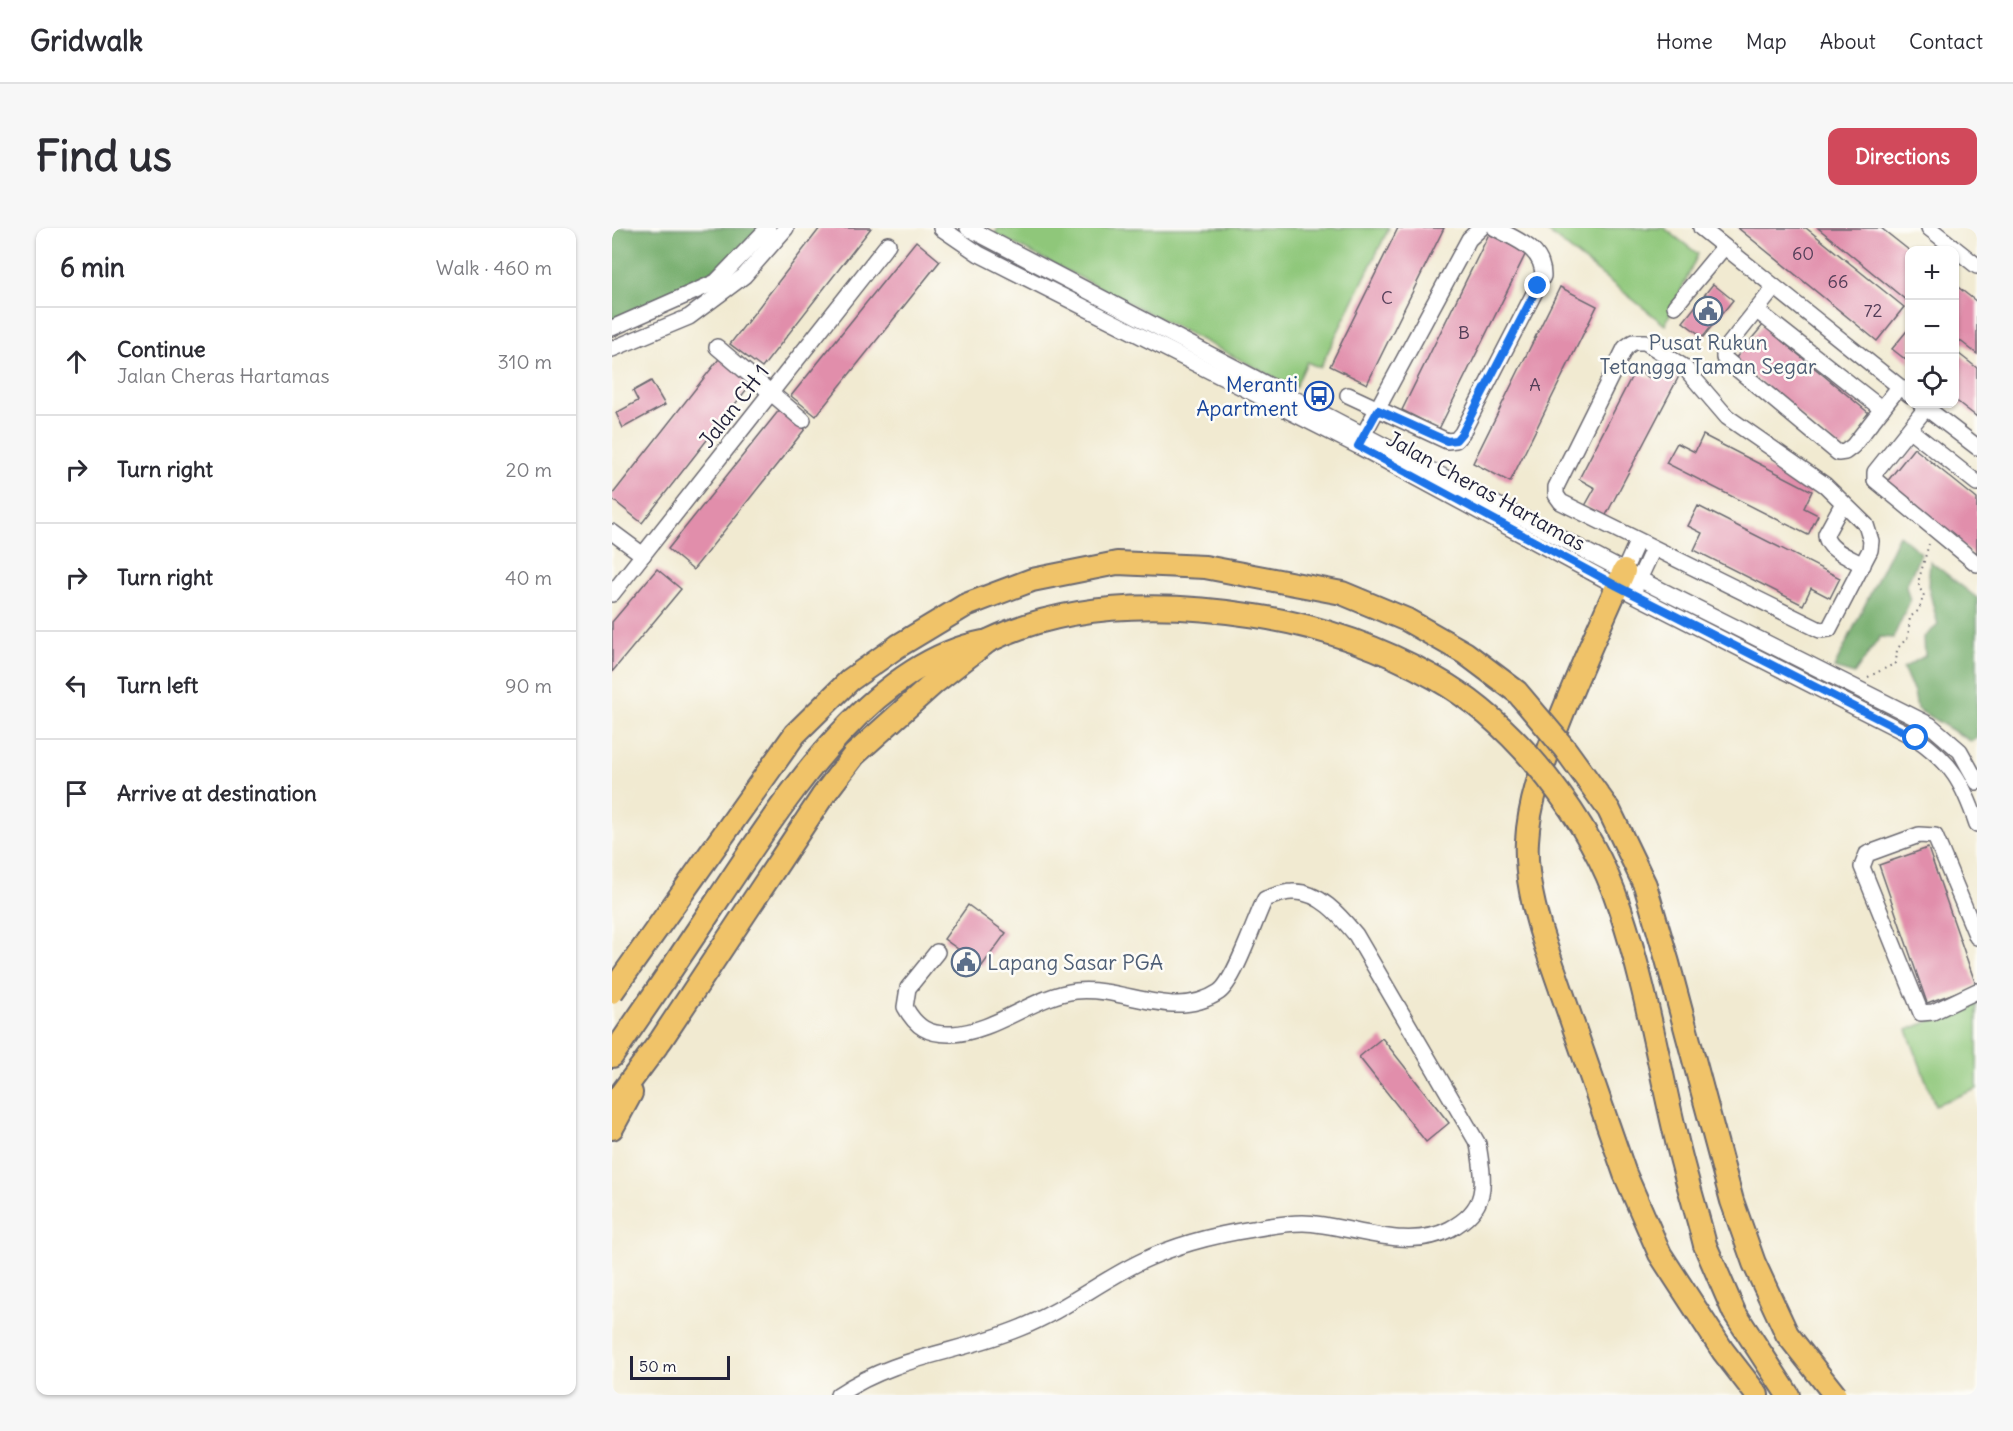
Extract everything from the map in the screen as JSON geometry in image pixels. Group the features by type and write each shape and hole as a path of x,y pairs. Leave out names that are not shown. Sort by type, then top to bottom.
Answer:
{"highway":[{"path":"612,992 795,734 850,680 898,646 966,605 1032,580 1117,563 1205,567 1342,593 1417,626 1465,653 1516,692 1565,748 1609,810 1645,885 1732,1201 1754,1263 1786,1334 1835,1395"},
{"path":"1628,582 1572,690 1546,755 1533,800 1527,841 1529,878 1535,914 1625,1174 1660,1254 1723,1351 1757,1395"},
{"path":"612,1106 661,1040 822,797 854,755 934,683 988,641 1016,627 1052,618 1132,607 1225,611 1298,623 1369,646 1437,679 1500,726 1554,785 1593,846 1615,897 1640,980 1677,1141 1706,1245 1734,1312 1788,1395"},
{"path":"612,1056 786,798 830,744 888,689 923,666 956,647 988,641"},
{"path":"612,1128 661,1040"}],"street":[{"path":"612,328 716,282 768,228"},
{"path":"612,349 689,317 744,276 786,228"},
{"name":"Jalan Cheras Hartamas","path":"941,228 979,254 1143,339 1361,440"},
{"name":"Jalan Cheras Hartamas","path":"968,228 1916,738 1937,753 1953,769 1975,815"},
{"path":"1361,440 1469,239 1481,228"},
{"path":"1348,395 1447,441 1456,440 1462,433 1543,276 1543,264 1537,252 1496,228"},
{"path":"1701,228 1904,391 1882,409 1845,452 1838,453 1724,358 1724,351 1774,288"},
{"path":"1929,228 1977,266"},
{"name":"Jalan CH 1","path":"612,594 888,244"},
{"path":"1675,306 1724,247"},
{"path":"1756,310 1882,409"},
{"path":"1143,339 1149,324"},
{"path":"1634,342 1645,342 1684,367 1727,417 1825,485 1870,531 1870,550 1833,625 1829,629 1820,630 1637,542 1561,502 1556,495 1556,487 1625,348 1634,342"},
{"path":"717,347 803,420"},
{"path":"1922,408 1910,429 1875,472 1875,480 1977,564"},
{"path":"1926,408 1977,447"},
{"path":"1910,429 1977,483"},
{"path":"1843,503 1826,534 1826,539 1830,545 1863,565"},
{"path":"612,532 644,555"},
{"path":"1628,582 1637,542"},
{"path":"1628,582 1653,549"},
{"name":"Jalan Cheras Hartamas","path":"1628,582 1852,685 1930,725 1960,750 1977,782"},
{"path":"1977,937 1935,836 1919,835 1867,854 1862,867 1921,1013 1933,1012 1977,991"},
{"path":"838,1395 857,1382 895,1364 972,1345 1021,1328 1056,1311 1138,1263 1168,1250 1254,1229 1303,1223 1412,1239 1450,1229 1468,1217 1482,1201 1484,1179 1478,1144 1356,935 1336,911 1312,896 1293,891 1265,899 1239,961 1221,991 1202,1001 1173,1005 1125,996 1077,991 1041,1002 983,1027 953,1034 933,1033 920,1029 905,1007 908,988 937,952"}],"path":[{"path":"1852,685 1898,659 1897,649 1910,633 1910,617 1923,602 1924,594 1919,588 1919,579 1934,529"}],"green space":[{"path":"612,228 761,228 735,256 682,291 612,324"},
{"path":"998,228 1389,228 1320,368 1307,362 1295,388 995,234"},
{"path":"1543,228 1664,228 1698,254 1665,325"},
{"path":"1899,535 1921,553 1906,586 1910,601 1893,638 1880,637 1854,674 1834,668"},
{"path":"1930,561 1977,598 1977,737 1972,742 1917,709 1914,692 1903,668 1925,656 1924,637 1938,625 1928,586"},
{"path":"1977,1003 1977,1089 1935,1105 1907,1030"}],"building":[{"path":"820,228 871,228 762,368 730,344"},
{"path":"1398,228 1444,228 1367,384 1330,366"},
{"path":"1738,228 1806,228 1904,307 1877,341"},
{"path":"1818,228 1881,228 1905,247 1905,299"},
{"path":"1489,234 1526,253 1439,429 1402,410"},
{"path":"916,241 940,261 816,416 791,396"},
{"name":"Pusat Rukun Tetangga Taman Segar","path":"1713,284 1733,300 1703,337 1683,322"},
{"path":"1560,287 1597,306 1510,482 1473,463"},
{"path":"1959,288 1977,302 1977,354 1959,340"},
{"path":"1763,325 1870,414 1841,449 1734,360"},
{"path":"1905,333 1905,359 1892,349"},
{"path":"1959,354 1977,368 1977,417 1959,403"},
{"path":"722,355 754,380 642,523 612,499 612,495"},
{"path":"1659,365 1679,376 1605,517 1585,506 1595,488 1579,479 1635,370 1652,379"},
{"path":"651,381 665,405 623,428 616,413 638,401 633,391"},
{"path":"780,409 805,429 693,570 668,549"},
{"path":"1703,435 1812,491 1804,508 1818,515 1808,535 1666,463 1677,443 1695,452"},
{"path":"1914,448 1977,499 1977,558 1886,483"},
{"path":"1698,506 1840,578 1830,598 1811,588 1803,605 1694,550 1702,533 1688,526"},
{"path":"657,569 681,589 612,672 612,622"},
{"path":"1928,848 1976,985 1927,1003 1879,865"},
{"path":"968,905 1006,933 982,966 944,939"},
{"path":"1382,1038 1449,1123 1426,1142 1359,1057"}],"place":[{"name":"Pusat Rukun Tetangga Taman Segar","path":"1708,311"},
{"name":"Meranti Apartment","path":"1319,396"},
{"name":"Lapang Sasar PGA","path":"966,962"}],"route":[{"path":"1538,286 1462,433 1456,440 1447,441 1378,410 1358,446 1617,586 1916,738"}]}
